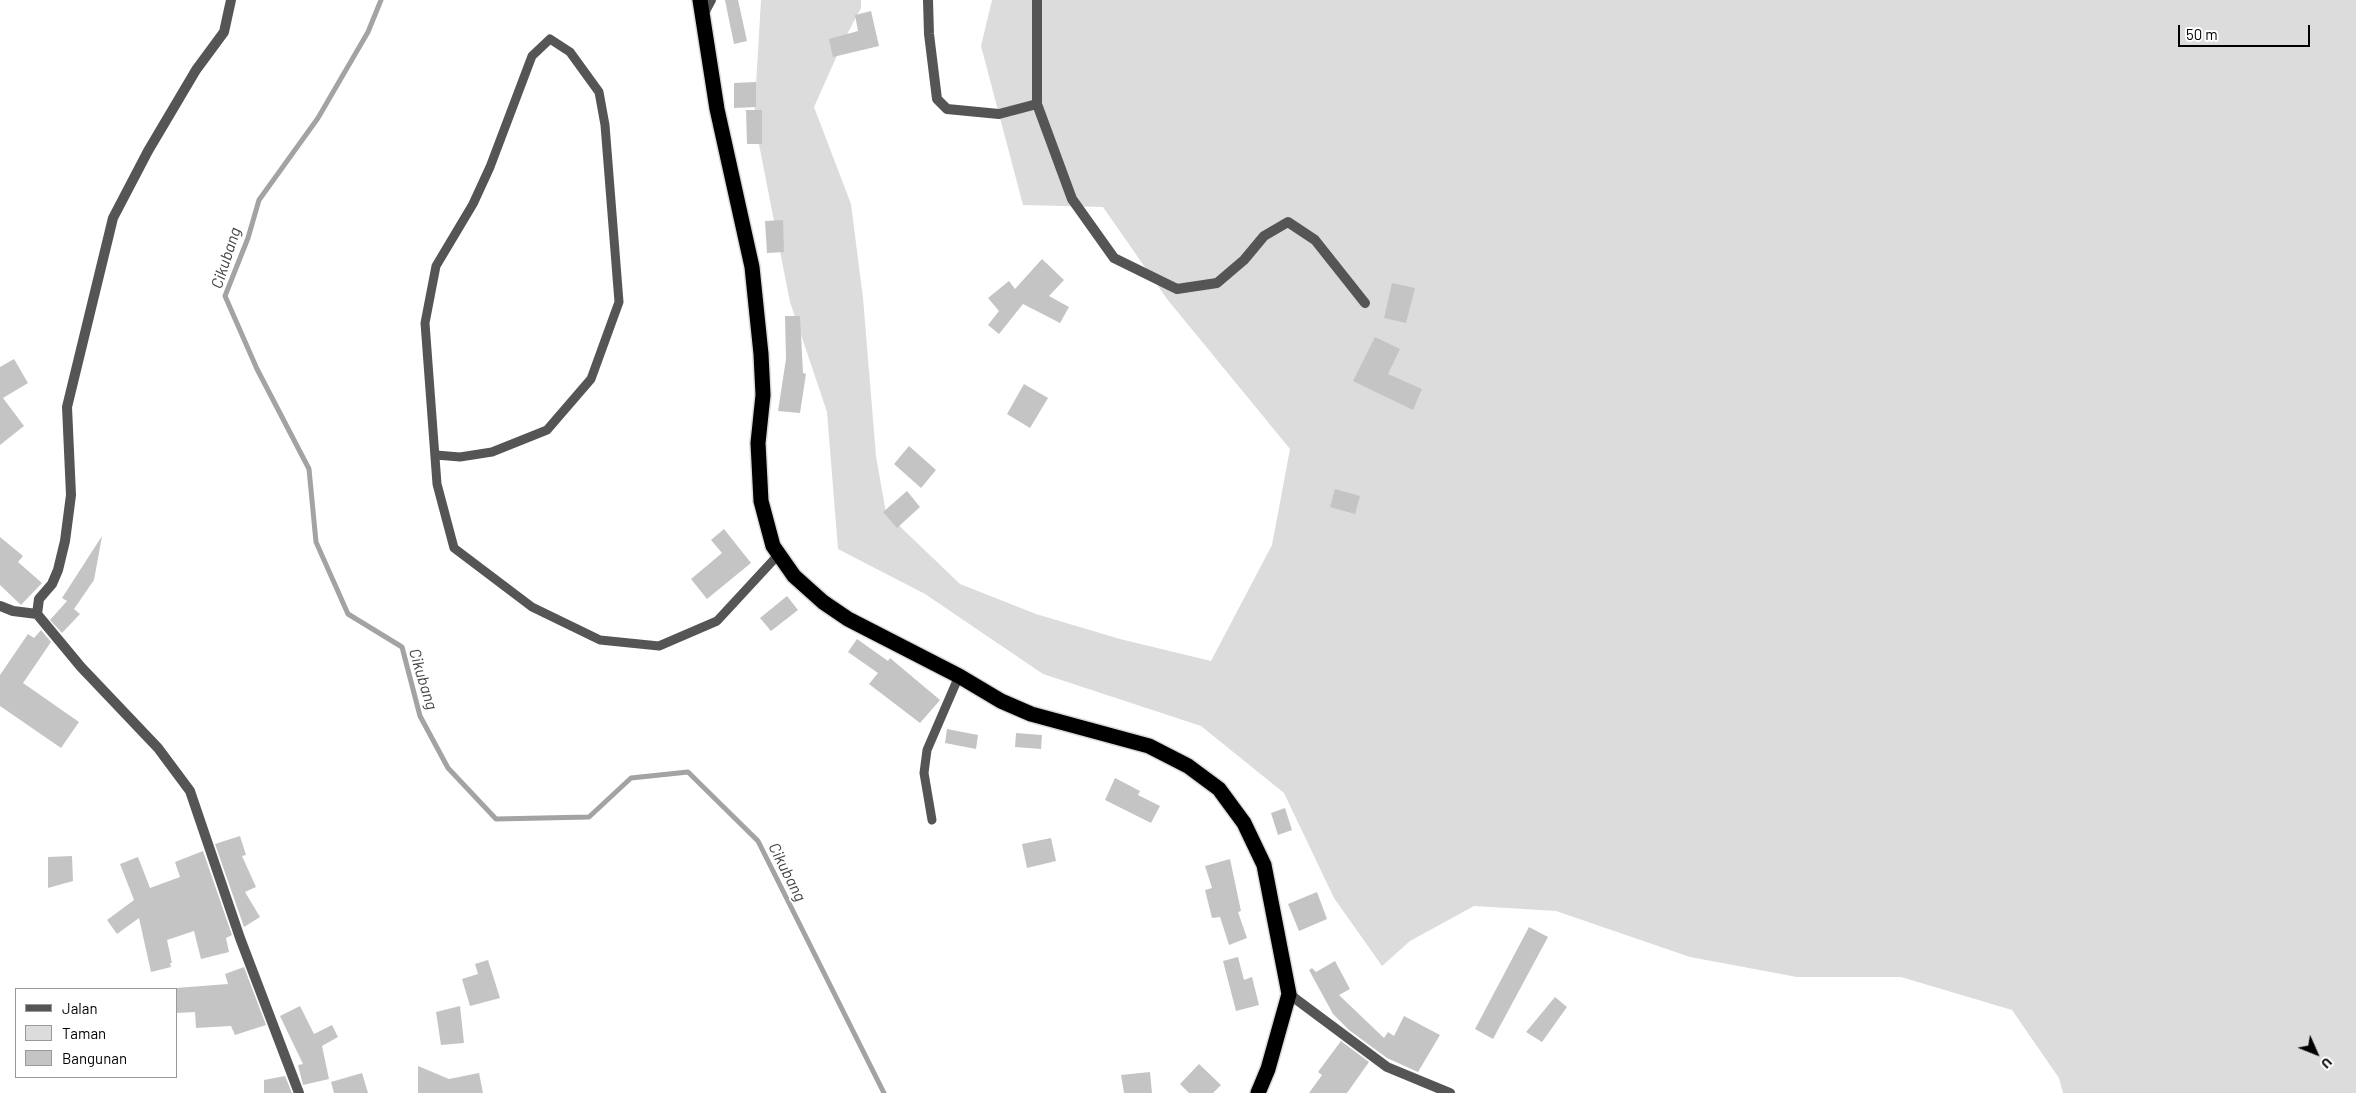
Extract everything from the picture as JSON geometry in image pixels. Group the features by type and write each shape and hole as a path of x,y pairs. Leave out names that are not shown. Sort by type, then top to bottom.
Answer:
{"highway":[{"path":"701,7 717,109 752,267 761,354 763,395 758,444 761,501 773,546 794,576 823,602 848,619 1030,714 1149,746 1188,766 1219,789 1244,823 1264,865 1289,994 1268,1069 1258,1093"}],"street":[{"path":"36,614 39,599 52,584 58,570 66,541 71,495 67,407 113,218 148,151 196,70 224,32 231,0"},
{"path":"701,7 711,0"},
{"path":"928,0 929,34 937,99 941,105 947,109 999,114 1037,104"},
{"path":"1037,0 1037,104 1072,199 1114,258 1176,288 1217,283 1244,260 1264,236 1288,222 1315,240 1364,303"},
{"path":"0,606 14,611 36,614 80,666 158,748 190,791 236,929 299,1093"},
{"path":"1289,994 1386,1067 1450,1093"}],"lane":[{"path":"436,455 460,457 492,452 547,430 591,379 619,302 605,125 599,92 570,52 550,39 532,56 490,167 473,204 436,266 425,323 437,484 454,548 532,607 600,640 658,646 716,620 779,554"},
{"path":"932,820 924,773 927,750 959,676"}],"green space":[{"path":"761,0 861,0 861,8 844,40 814,107 851,204 863,298 876,456 886,513 960,584 1036,614 1120,639 1211,661 1272,545 1290,449 1167,299 1103,207 1023,205 981,46 992,0 2356,0 2356,1093 2063,1093 2059,1078 2012,1010 1901,977 1797,977 1690,957 1556,911 1474,906 1410,941 1382,966 1334,898 1284,793 1201,726 1043,674 925,594 838,549 827,412 790,302 754,119"}],"building":[{"path":"725,0 738,0 747,41 734,44"},
{"path":"871,11 879,46 833,57 829,39 858,31 855,15"},
{"path":"756,82 756,107 734,108 734,83"},
{"path":"746,110 762,110 762,144 747,144"},
{"path":"783,220 784,252 767,253 765,221"},
{"path":"1042,259 1064,280 1049,296 1069,307 1060,323 1023,304 999,334 988,325 999,311 988,298 1009,281 1015,289"},
{"path":"1392,283 1415,288 1406,323 1384,318"},
{"path":"785,316 800,316 803,373 806,374 800,413 778,411 786,359"},
{"path":"1375,337 1400,349 1388,374 1422,389 1413,410 1353,381"},
{"path":"14,359 28,383 3,398 24,426 0,445 0,367"},
{"path":"1024,384 1048,398 1030,428 1007,414"},
{"path":"909,446 936,470 921,488 894,464"},
{"path":"1335,489 1360,496 1355,514 1330,507"},
{"path":"907,491 920,507 897,528 883,512"},
{"path":"724,529 751,563 707,599 691,579 722,553 711,540"},
{"path":"102,536 94,580 74,609 80,614 62,633 50,620 67,601 62,598"},
{"path":"0,537 23,556 18,562 42,583 21,605 0,585"},
{"path":"787,596 798,610 771,631 760,618"},
{"path":"41,630 51,642 23,683 79,722 61,748 0,706 0,675 28,634 34,638"},
{"path":"857,639 888,661 890,658 940,700 920,723 869,684 878,673 848,652"},
{"path":"947,729 978,735 976,749 945,743"},
{"path":"1016,733 1042,735 1041,749 1015,747"},
{"path":"1115,778 1140,791 1138,795 1160,806 1151,823 1105,800"},
{"path":"1285,808 1292,830 1278,835 1271,813"},
{"path":"240,836 246,855 242,856 256,887 245,892 260,917 244,927 215,844"},
{"path":"1051,838 1056,861 1027,868 1022,844"},
{"path":"203,851 232,935 226,938 229,952 201,959 194,931 167,940 172,963 170,963 171,967 151,972 139,918 117,934 107,920 134,900 120,864 138,857 150,888 180,877 175,862"},
{"path":"72,856 73,881 48,888 48,857"},
{"path":"1230,859 1241,911 1238,912 1247,938 1229,945 1220,917 1212,918 1205,890 1212,888 1205,866"},
{"path":"1317,892 1327,919 1299,931 1288,904"},
{"path":"1529,927 1548,937 1493,1039 1475,1029"},
{"path":"1238,957 1244,980 1252,977 1259,1005 1236,1011 1223,961"},
{"path":"488,960 500,998 470,1006 462,979 478,974 475,964"},
{"path":"1335,961 1350,989 1339,995 1384,1038 1388,1032 1394,1036 1404,1016 1440,1035 1418,1072 1387,1058 1349,1030 1333,1014 1309,970 1312,968 1316,972"},
{"path":"244,967 266,1025 235,1035 231,1026 196,1028 195,1012 178,1013 178,988 176,988 228,984 225,974"},
{"path":"1555,997 1567,1007 1542,1042 1526,1032"},
{"path":"300,1006 314,1034 332,1025 338,1037 322,1046 329,1079 303,1085 298,1065 303,1064 280,1016"},
{"path":"460,1006 464,1043 441,1045 436,1012"},
{"path":"1341,1041 1369,1062 1347,1093 1309,1093 1322,1075 1318,1072"},
{"path":"1199,1064 1221,1085 1213,1093 1189,1093 1180,1084"},
{"path":"418,1066 449,1079 479,1073 483,1093 418,1093"},
{"path":"1150,1072 1152,1093 1124,1093 1121,1075"},
{"path":"362,1073 368,1093 334,1093 331,1082"},
{"path":"285,1076 292,1093 264,1093 264,1080"}],"waterway":[{"name":"Cikubang","path":"381,0 368,32 318,118 259,200 248,238 225,296 257,369 309,469 316,542 348,614 402,647 420,716 448,768 496,819 589,817 631,778 688,772 758,841 884,1093"}]}
